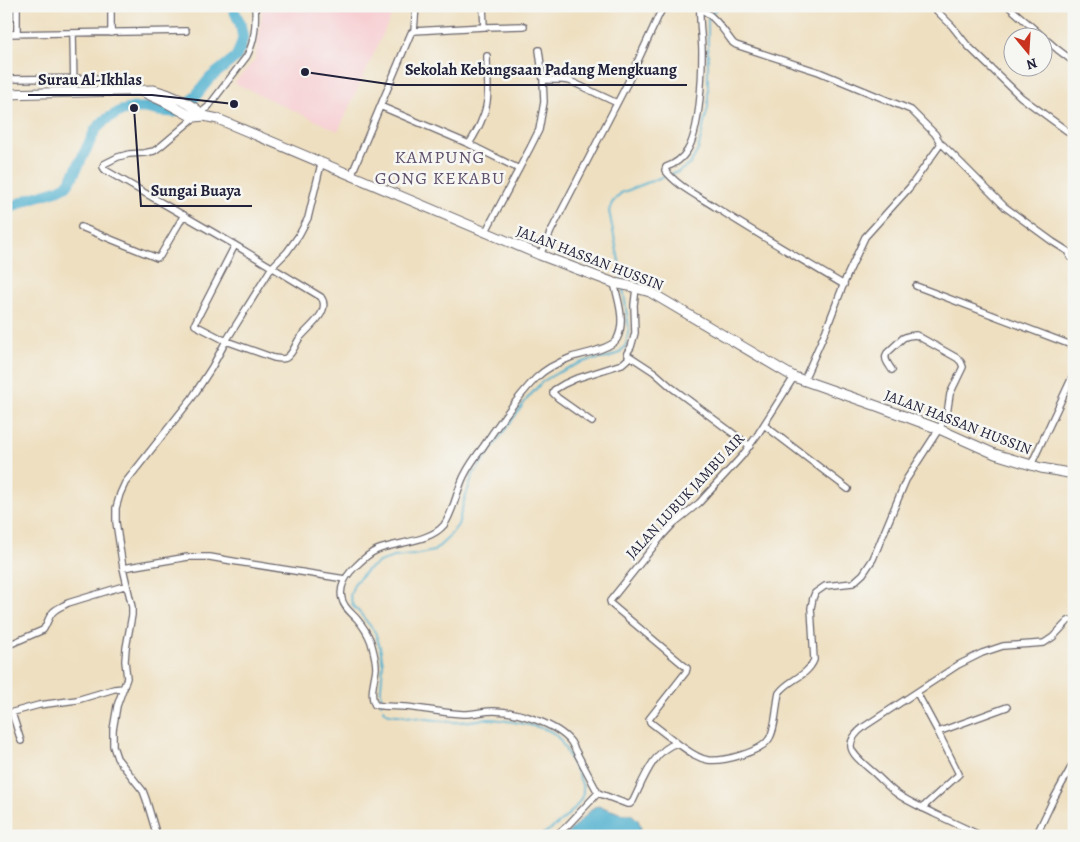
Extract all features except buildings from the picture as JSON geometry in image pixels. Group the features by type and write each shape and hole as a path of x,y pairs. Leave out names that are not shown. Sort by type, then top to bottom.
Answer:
{"street":[{"path":"17,6 18,34"},
{"path":"110,6 111,33"},
{"path":"351,176 411,33 414,31 416,6"},
{"path":"483,6 484,26"},
{"path":"540,255 550,231 617,103 664,6"},
{"path":"932,6 952,26 967,45 1021,97 1074,136"},
{"path":"1008,6 1074,62"},
{"path":"235,245 195,324 226,341 274,358 283,359 290,354 298,340 311,328 323,310 324,302 321,297 272,267 235,245 184,215 105,170 103,167 104,164 118,157 154,151 197,114 208,108 247,56 254,38 256,26 254,8"},
{"path":"702,9 715,20 736,45 819,72 911,110 935,134 941,144 1005,207 1053,242 1071,252 1070,257 1074,259"},
{"path":"702,9 700,99 695,129 691,144 686,152 675,163 666,167 666,171 673,179 743,225 844,285"},
{"path":"414,31 484,26 524,26"},
{"path":"6,34 186,32"},
{"path":"73,33 74,93"},
{"path":"485,233 535,139 540,125 544,102 543,80 538,50"},
{"path":"469,144 483,119 486,109 488,98 487,56"},
{"path":"6,79 126,78"},
{"path":"543,80 570,81 617,103"},
{"name":"JALAN HASSAN HUSSIN","path":"6,94 154,90 197,114 222,121 485,233 616,284 650,292 794,377 938,429 981,449 1031,465 1074,474"},
{"path":"380,106 469,144 519,169"},
{"path":"804,380 864,237 910,186 941,144"},
{"path":"157,836 143,791 117,758 113,746 113,730 117,706 127,678 126,648 132,615 116,522 116,508 125,483 192,398 272,267 300,235 314,199 321,164"},
{"path":"81,227 157,258 184,215"},
{"path":"616,284 621,318 616,341 607,346 570,358 536,378 500,420 475,458 464,476 444,525 429,536 376,550 363,558 345,579 341,594 347,609 364,627 370,640 376,668 373,702 376,706 463,714 504,711 538,720 568,738 598,793 626,804 632,803 656,758 666,747 677,743 699,757 717,760 744,754 767,742 772,733 779,693 782,688 807,672 814,660 811,608 813,598 825,586 853,583 863,574 873,559 906,480 947,414 951,390 963,367 957,358 916,335 904,338 885,355 892,370"},
{"path":"916,286 1074,346"},
{"path":"592,422 558,398 554,390 575,379 622,364 629,355 635,333 633,287"},
{"path":"629,355 750,446"},
{"path":"1031,465 1074,373"},
{"name":"JALAN LUBUK JAMBU AIR","path":"677,743 650,722 649,719 686,672 687,668 611,603 611,600 662,536 674,523 699,503 750,446 794,377"},
{"path":"764,425 848,489"},
{"path":"123,568 188,557 210,557 345,579"},
{"path":"6,646 43,630 52,613 59,608 127,585"},
{"path":"982,836 897,794 857,758 851,745 852,740 856,732 958,665 982,653 1003,646 1049,641 1068,621 1074,619 1074,614"},
{"path":"21,741 9,713 39,705 77,700 114,689 124,688"},
{"path":"917,693 959,774 922,808"},
{"path":"938,732 1007,707"},
{"path":"1036,836 1074,762"},
{"path":"555,836 598,793"}],"shaded area":[{"path":"261,6 396,6 338,131 234,83 255,60 262,14"}],"water":[{"path":"599,806 623,814 631,814 638,820 641,828 638,836 565,836 594,807"}],"waterway":[{"path":"6,211 29,199 66,186 72,178 96,129 105,120 121,111 134,108 174,112 186,108 210,78 236,57 243,38 240,23 232,6"},
{"path":"671,174 690,164 698,150 708,107 708,20 709,16 720,6"},
{"path":"622,281 609,211 612,203 621,193 667,175"},
{"path":"381,704 383,664 380,647 375,632 353,606 350,596 354,584 367,570 379,562 394,557 434,551 448,538 458,525 473,475 527,399 542,382 580,363 608,358 619,353 626,345 629,329 623,288"},
{"path":"383,709 389,714 451,722 486,719 508,721 537,727 554,733 564,747 580,778 583,790 582,796 573,810 552,829 539,836"}],"place":[{"name":"Sekolah Kebangsaan Padang Mengkuang","path":"305,72"},
{"name":"Surau Al-Ikhlas","path":"234,104"},
{"name":"Sungai Buaya","path":"134,108"}],"district":[{"name":"KAMPUNG GONG KEKABU","path":"440,167"}]}
